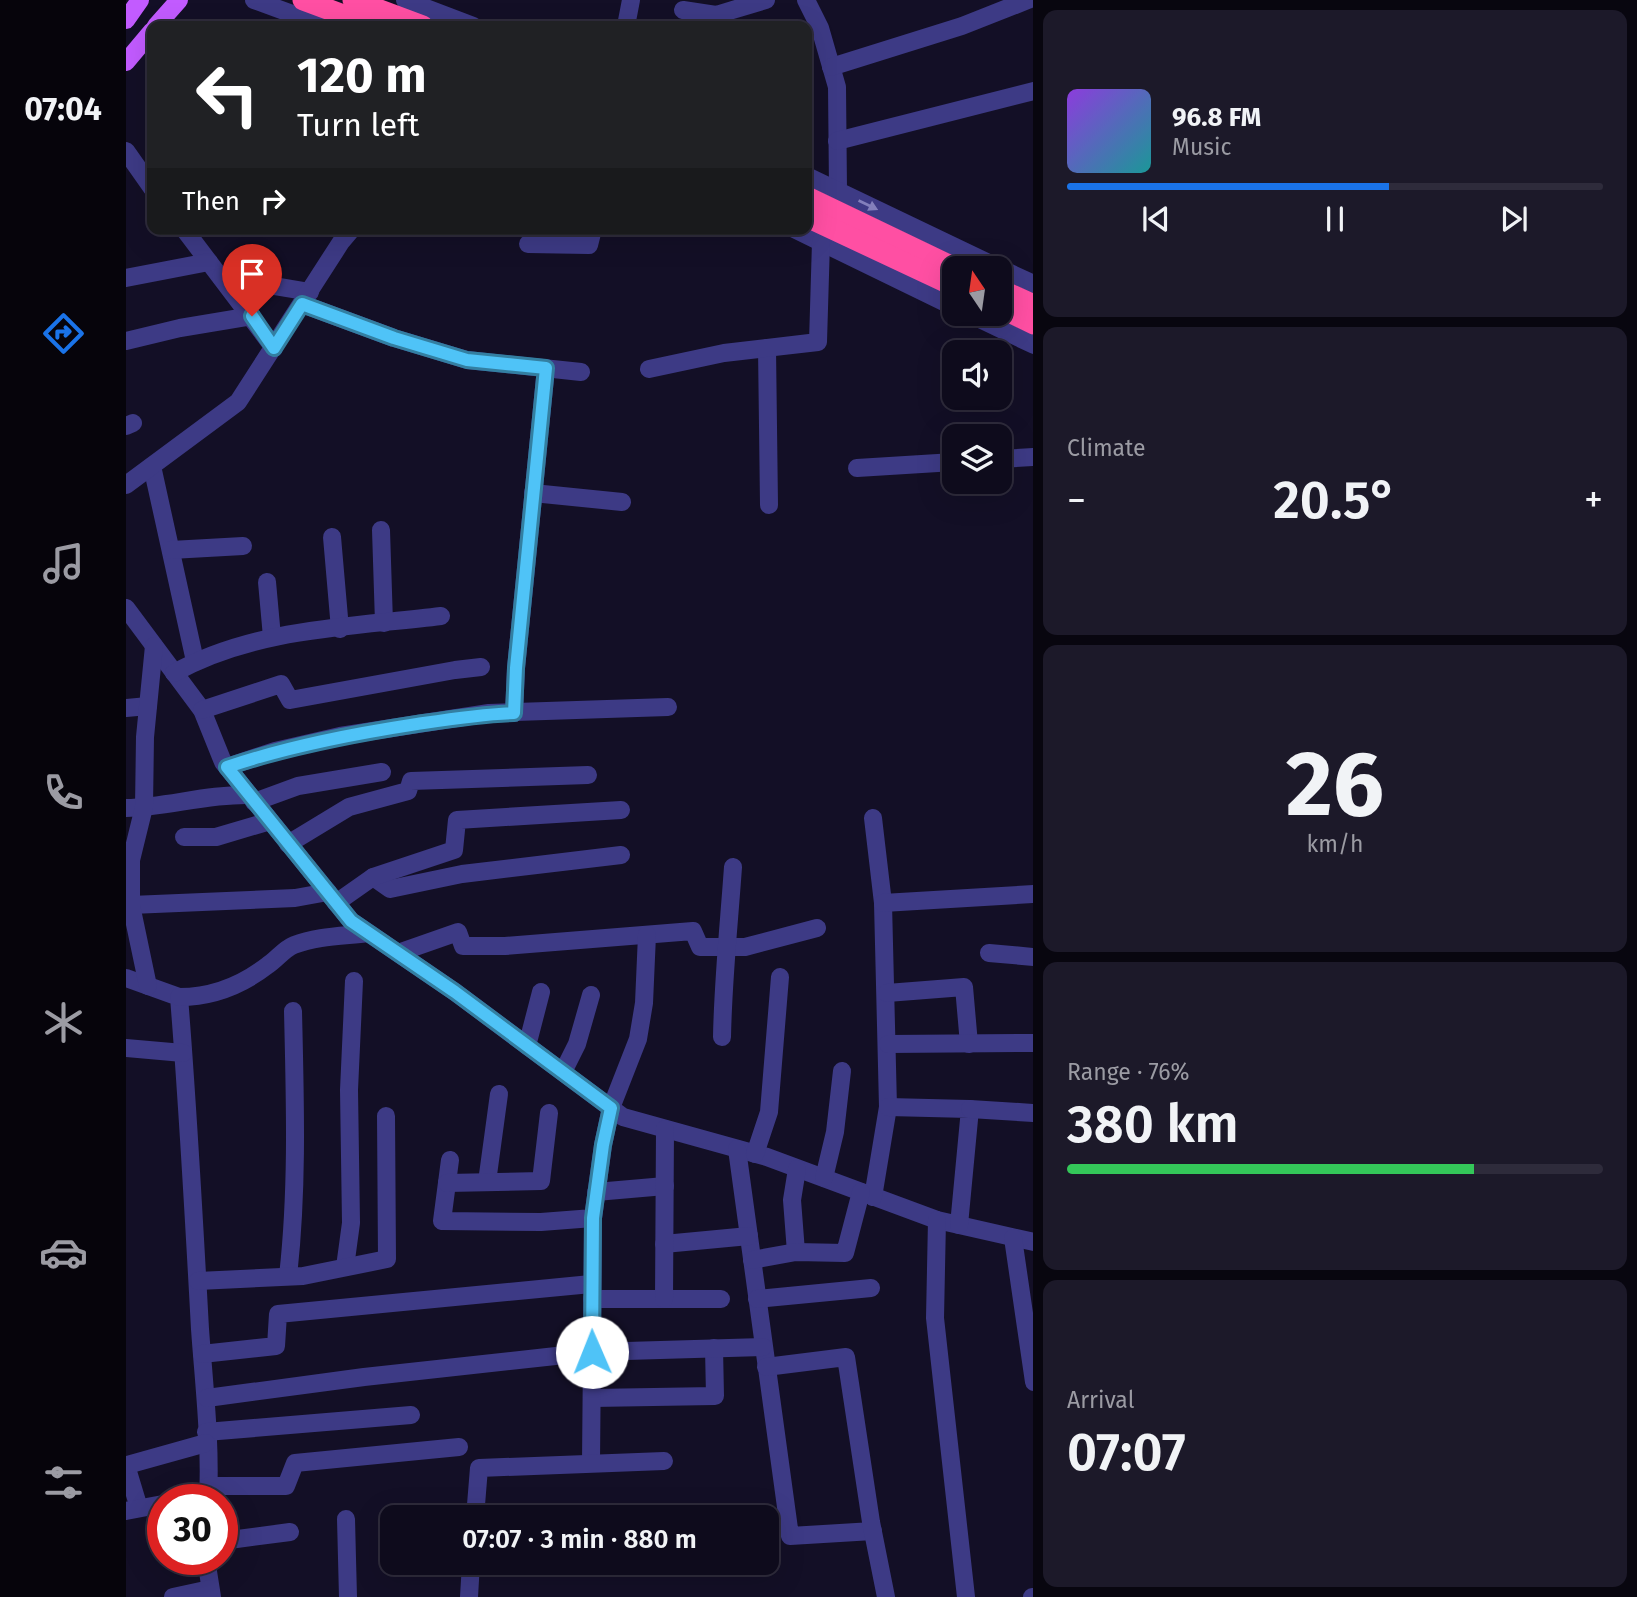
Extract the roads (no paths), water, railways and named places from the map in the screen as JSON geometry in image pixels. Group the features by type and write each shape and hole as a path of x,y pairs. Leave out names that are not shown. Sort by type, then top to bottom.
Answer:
{"highway":[{"path":"303,0 360,21"},
{"path":"354,0 423,11"},
{"path":"812,199 942,262"},
{"path":"812,219 942,280"},
{"path":"1012,295 1033,305"},
{"path":"1012,314 1033,324"}],"main road":[{"path":"126,20 140,0"},
{"path":"160,21 179,0"},
{"path":"126,61 147,37"}],"street":[{"path":"254,0 311,21"},
{"path":"405,0 423,11 456,21"},
{"path":"627,21 631,0"},
{"path":"683,12 716,15 766,0"},
{"path":"806,0 820,28 837,87 838,190"},
{"path":"831,66 962,26 1028,0"},
{"path":"837,141 1033,91"},
{"path":"126,151 147,181"},
{"path":"812,178 974,256"},
{"path":"189,235 274,348"},
{"path":"126,485 238,402 347,235"},
{"path":"528,244 589,245 592,235"},
{"path":"806,235 942,301"},
{"path":"649,369 724,354 818,342 821,242"},
{"path":"126,278 209,262"},
{"path":"1012,274 1033,284"},
{"path":"221,277 306,298 394,338 467,360 581,372"},
{"path":"126,341 180,328 252,316"},
{"path":"994,326 1033,345"},
{"path":"766,348 769,505"},
{"path":"514,713 516,668 546,368"},
{"path":"1012,458 1033,457"},
{"path":"857,468 942,463"},
{"path":"152,466 195,661"},
{"path":"533,493 622,502"},
{"path":"381,530 384,623"},
{"path":"332,537 340,629"},
{"path":"171,550 243,546"},
{"path":"267,582 272,637"},
{"path":"126,608 202,710 227,767 351,921 455,992 623,1117 755,1154 937,1220 1033,1242"},
{"path":"174,673 195,661 272,637 441,616"},
{"path":"148,986 131,905 129,879 144,807 145,737 155,646"},
{"path":"202,710 281,684 290,700 481,667"},
{"path":"126,708 148,706"},
{"path":"227,767 275,751 340,736 489,713 668,707"},
{"path":"126,808 228,794 252,798 298,786 382,772"},
{"path":"288,844 349,807 408,791 411,781 588,775"},
{"path":"131,905 184,901 332,898 373,877 454,850 457,820 621,810"},
{"path":"752,1259 796,1252 845,1253 867,1195 888,1107 883,903 873,818"},
{"path":"184,837 216,837 270,821"},
{"path":"373,877 390,889 461,874 621,855"},
{"path":"722,1037 723,979 728,947 733,867"},
{"path":"883,903 1033,894"},
{"path":"398,953 458,932 463,946 505,946 693,931 700,947 745,947 817,928"},
{"path":"126,978 179,998 201,997 224,992 267,966 290,946 312,940 368,933"},
{"path":"592,1462 593,1218 611,1108 638,1039 644,1003 647,934"},
{"path":"989,953 1033,957"},
{"path":"755,1154 769,1112 780,976"},
{"path":"345,1267 351,1223 349,1090 354,981"},
{"path":"887,993 964,987 969,1044"},
{"path":"527,1046 541,992"},
{"path":"563,1072 577,1044 591,995"},
{"path":"179,998 207,1398 208,1484"},
{"path":"288,1276 294,1224 293,1011"},
{"path":"888,1044 1033,1043"},
{"path":"126,1048 183,1053"},
{"path":"824,1178 835,1132 842,1071"},
{"path":"487,1182 499,1094"},
{"path":"888,1107 1033,1113"},
{"path":"958,1225 970,1109"},
{"path":"447,1183 541,1181 549,1113"},
{"path":"198,1281 288,1276 387,1259 386,1116"},
{"path":"664,1299 665,1129"},
{"path":"737,1149 790,1536 873,1531"},
{"path":"450,1160 442,1221 541,1222 593,1218"},
{"path":"796,1252 792,1199 797,1168"},
{"path":"596,1192 665,1186"},
{"path":"937,1220 934,1318 966,1597"},
{"path":"664,1244 749,1236"},
{"path":"1013,1238 1033,1382"},
{"path":"757,1299 871,1288"},
{"path":"202,1354 276,1346 278,1314 591,1292 664,1299 721,1299"},
{"path":"207,1398 592,1352 763,1347"},
{"path":"592,1398 715,1396 714,1348"},
{"path":"766,1367 846,1357 886,1597"},
{"path":"132,1509 126,1465 206,1438 411,1415"},
{"path":"238,1491 286,1486 295,1462 459,1447"},
{"path":"476,1505 478,1468 664,1461"},
{"path":"346,1519 348,1597"},
{"path":"238,1539 290,1532"},
{"path":"173,1597 211,1593 208,1575"},
{"path":"469,1597 470,1575"}]}
